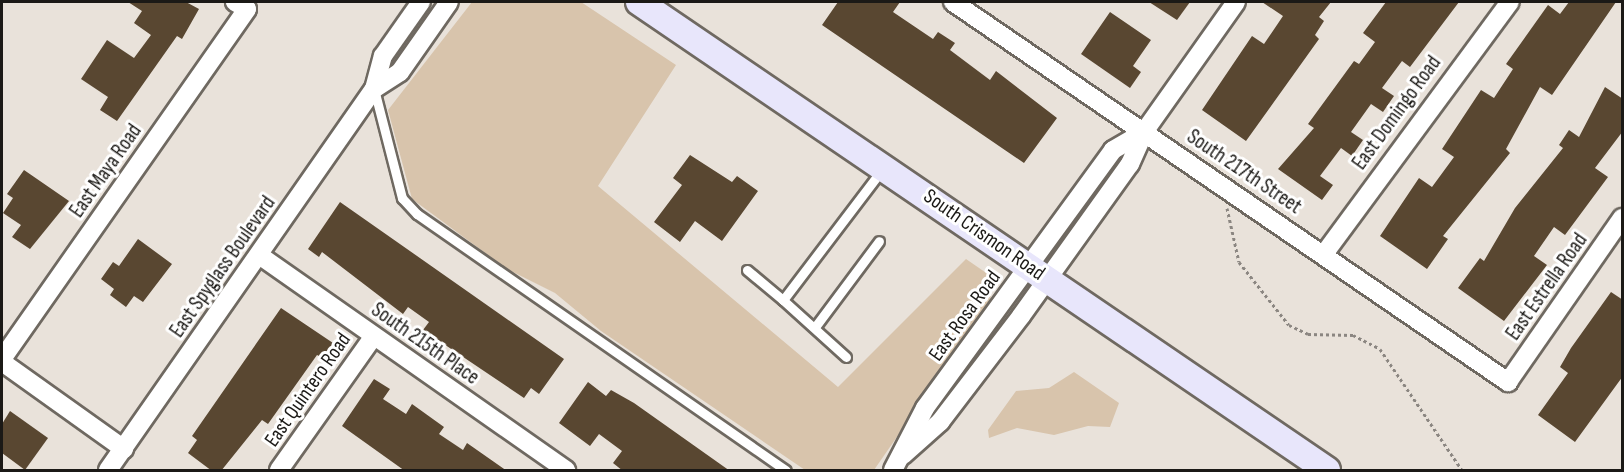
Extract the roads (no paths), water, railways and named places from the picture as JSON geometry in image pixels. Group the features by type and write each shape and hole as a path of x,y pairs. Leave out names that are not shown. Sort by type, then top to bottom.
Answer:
{"street":[{"name":"East Spyglass Boulevard","path":"108,471 374,89 383,56 421,2"},
{"name":"East Spyglass Boulevard","path":"374,89 400,72 449,2"},
{"name":"South Crismon Road","path":"639,2 885,166 1327,471"},
{"name":"East Rosa Road","path":"893,471 925,408 1039,272 1113,150 1144,132 1236,2"},
{"name":"East Domingo Road","path":"1324,254 1510,2"},
{"name":"South 217th Street","path":"959,3 1508,382"},
{"name":"East Maya Road","path":"2,361 241,5"},
{"name":"East Estrella Road","path":"1508,382 1623,218"},
{"name":"South 215th Place","path":"259,255 566,471"},
{"name":"East Quintero Road","path":"279,471 374,336"},
{"path":"2,361 124,449"}],"lane":[{"path":"374,89 402,198 417,214 786,471"},
{"path":"783,300 885,166"},
{"path":"815,327 879,241"},
{"path":"747,270 815,327 846,357"}]}
